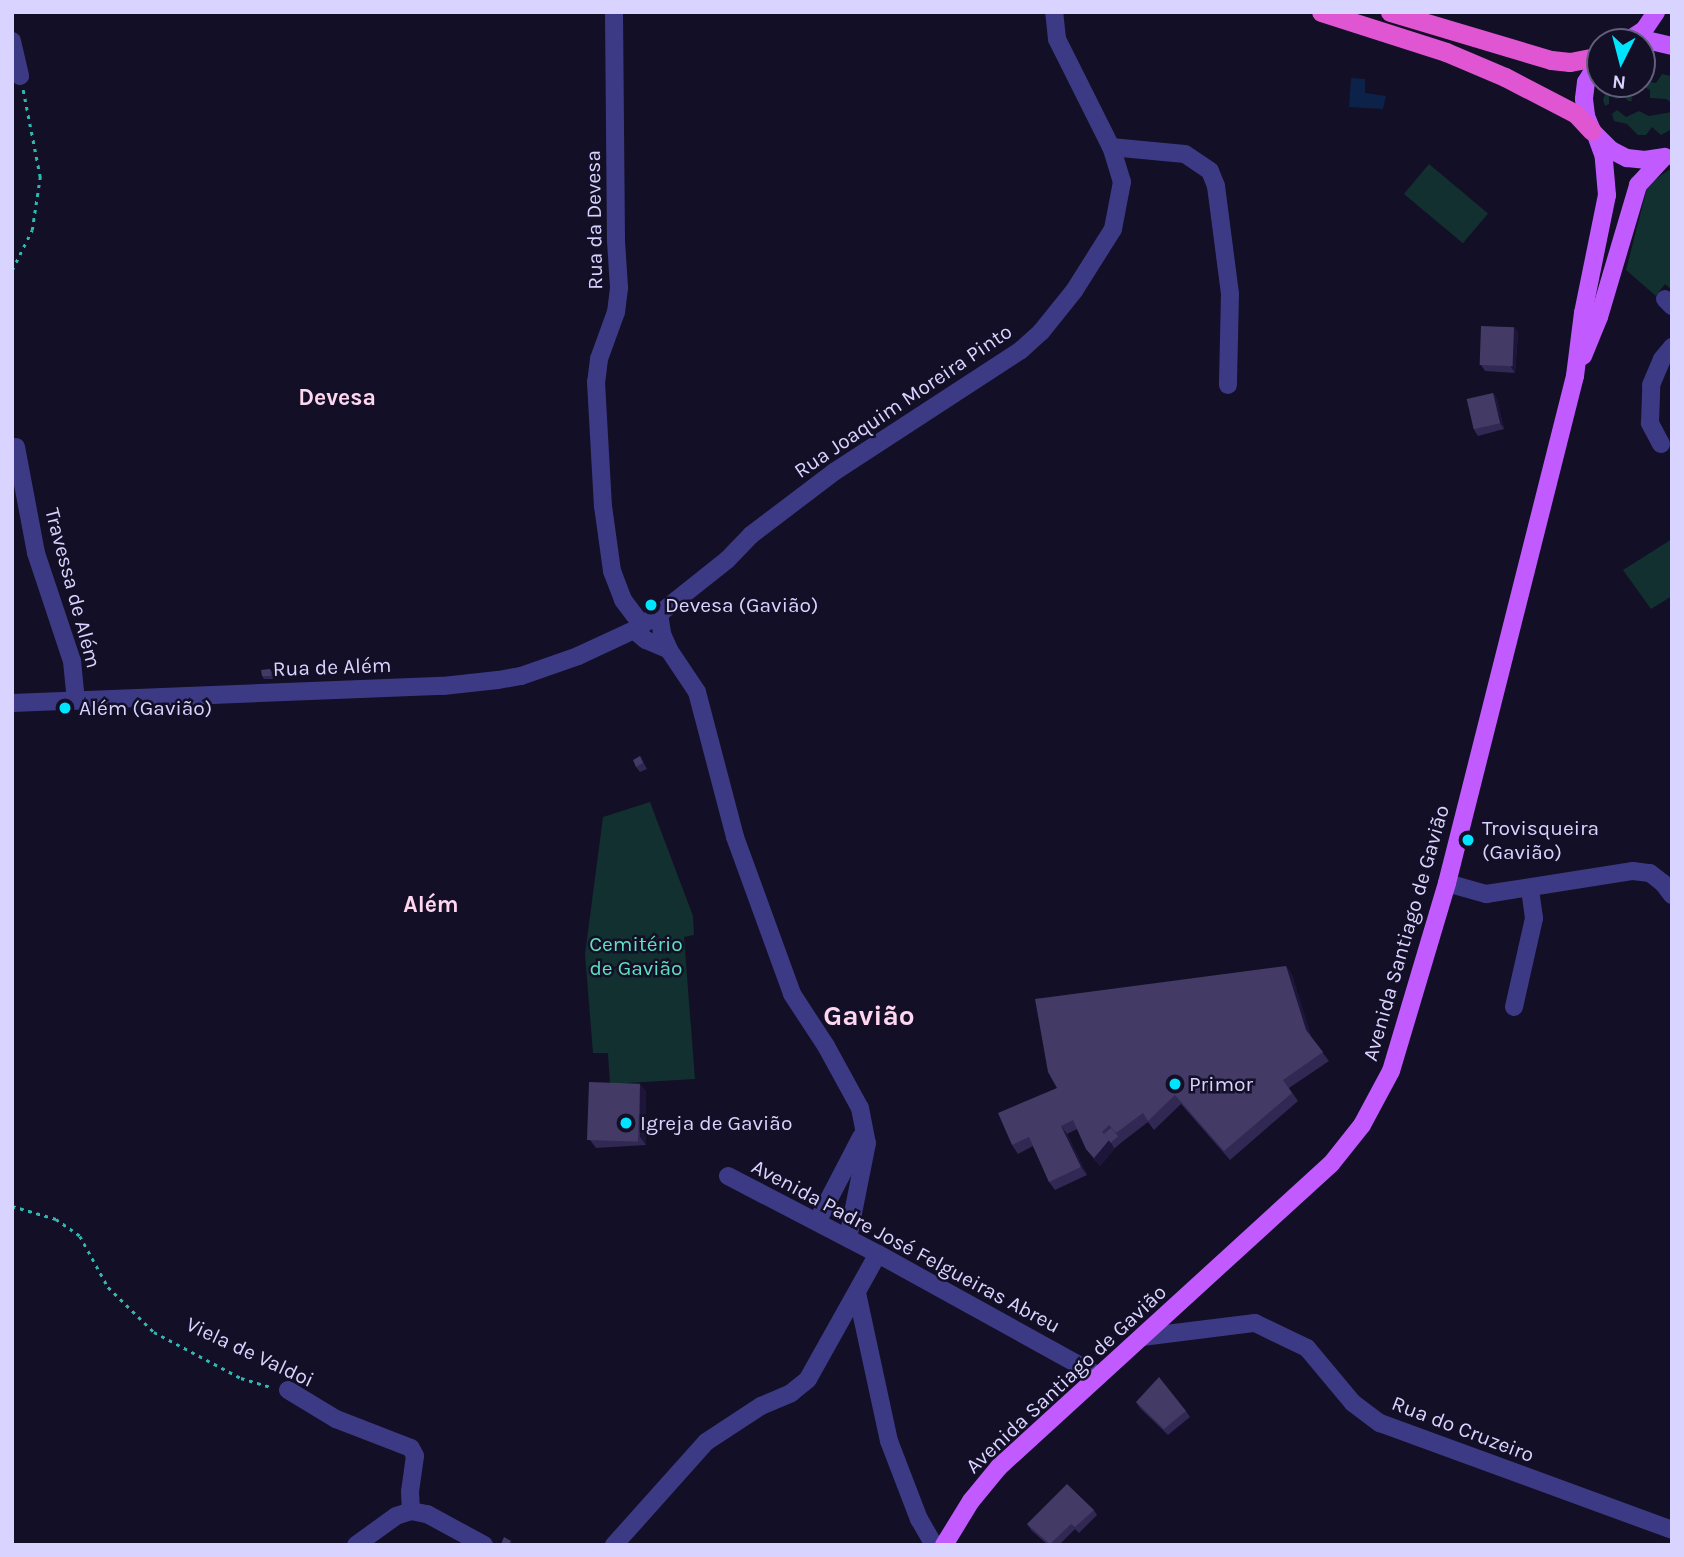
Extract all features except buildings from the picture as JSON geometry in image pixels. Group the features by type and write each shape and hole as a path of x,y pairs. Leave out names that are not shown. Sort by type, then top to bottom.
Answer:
{"highway":[{"path":"1321,12 1446,52 1505,77 1576,114 1595,135"},
{"path":"1390,12 1551,60 1570,62 1586,59"}],"main road":[{"path":"1645,28 1656,12"},
{"name":"Avenida Santiago de Gavião","path":"944,1545 971,1501 999,1467 1314,1180 1362,1125 1391,1071 1447,883 1575,376 1583,313 1607,195 1604,157 1586,116 1586,82"},
{"path":"1595,135 1611,150 1627,158 1645,160 1667,156"},
{"name":"Avenida Santiago de Gavião","path":"1575,376 1599,317 1638,185 1667,156"}],"street":[{"name":"Rua da Devesa","path":"614,12 616,241 620,288 616,312 599,359 596,382 603,506 612,571 623,600 638,627"},
{"name":"Rua Joaquim Moreira Pinto","path":"638,627 659,614 727,560 751,535 834,472 1014,354 1048,324 1074,291 1106,240 1119,209 1122,181 1111,147 1057,38 1055,12"},
{"path":"12,41 20,76"},
{"path":"1111,147 1185,154 1210,171 1216,186 1230,294 1228,385"},
{"path":"1661,444 1650,423 1651,385 1662,359 1672,347"},
{"name":"Travessa de Além","path":"16,447 36,554 72,661 76,701"},
{"path":"659,614 669,650 697,692 735,837 793,994 826,1046 860,1108 865,1123 865,1158 848,1238"},
{"path":"638,627 646,640 669,650"},
{"name":"Rua de Além","path":"12,703 443,686 498,680 556,664 638,627"},
{"path":"1447,883 1486,894 1633,871 1650,873 1663,883 1672,895"},
{"path":"1514,1007 1534,918 1530,888"},
{"path":"817,1222 855,1154 865,1123"},
{"name":"Avenida Padre José Felgueiras Abreu","path":"728,1175 878,1254 1098,1376"},
{"path":"614,1545 706,1442 761,1406 791,1392 808,1379 878,1254"},
{"path":"858,1293 889,1441 919,1519 933,1545"},
{"name":"Rua do Cruzeiro","path":"1142,1337 1255,1323 1307,1348 1353,1403 1380,1423 1672,1530"},
{"name":"Viela de Valdoi","path":"288,1390 336,1419 411,1448 415,1456 410,1492 411,1511"},
{"path":"356,1545 396,1516 411,1511 428,1514 484,1545"}],"path":[{"path":"12,270 32,230 40,177 20,76"},
{"name":"Viela de Valdoi","path":"12,1206 56,1219 80,1236 108,1287 154,1332 248,1381 288,1390"}],"green space":[{"path":"1662,74 1671,76 1672,103 1666,99 1650,98 1656,98 1656,83"},
{"path":"1609,98 1609,104 1605,106 1603,100"},
{"path":"1617,110 1626,117 1639,111 1649,116 1672,112 1672,129 1661,135 1652,127 1646,135 1638,135 1627,124 1614,121 1612,114"},
{"path":"1429,164 1488,213 1463,243 1404,194"},
{"path":"1672,168 1672,290 1665,284 1656,296 1626,270 1648,184"},
{"path":"1672,539 1672,596 1651,609 1623,570"},
{"name":"Cemitério de Gavião","path":"650,802 693,916 694,935 684,937 695,1079 610,1084 608,1053 593,1053 585,954 603,817"}],"water":[{"path":"1351,78 1365,79 1365,93 1386,96 1383,109 1349,107"}],"place":[{"name":"Devesa (Gavião)","path":"651,605"},
{"name":"Além (Gavião)","path":"65,708"},
{"name":"Trovisqueira (Gavião)","path":"1468,840"},
{"name":"Primor","path":"1175,1084"},
{"name":"Igreja de Gavião","path":"626,1123"}],"district":[{"name":"Devesa","path":"337,398"},
{"name":"Além","path":"431,905"},
{"name":"Gavião","path":"869,1016"}]}
